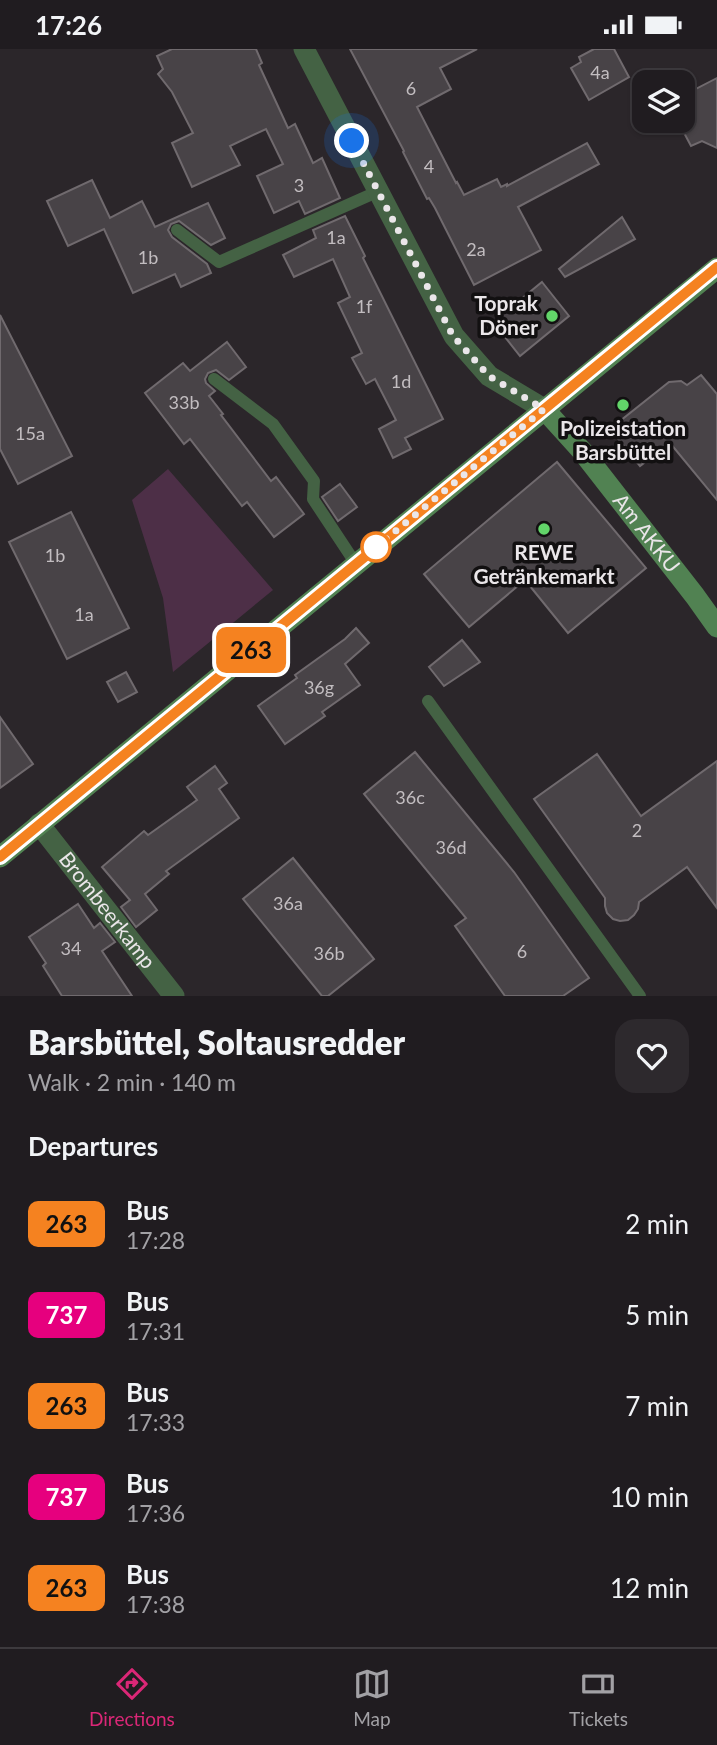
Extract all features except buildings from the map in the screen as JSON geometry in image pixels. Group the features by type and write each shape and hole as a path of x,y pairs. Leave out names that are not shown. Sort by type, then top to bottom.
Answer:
{"street":[{"path":"304,49 453,336 489,376 544,409"},
{"path":"0,857 717,268"},
{"name":"Am AKKU","path":"544,409 582,451 717,627"},
{"name":"Brombeerkamp","path":"39,824 174,996"}],"lane":[{"path":"177,230 219,262 379,191"},
{"path":"214,379 273,424 314,481 313,499 356,564"},
{"path":"428,701 640,996"}],"shaded area":[{"path":"168,469 273,590 173,672 163,598 132,500"}],"bus line":[{"name":"263","path":"0,857 717,267"}],"place":[{"name":"Toprak Döner","path":"552,316"},
{"name":"Polizeistation Barsbüttel","path":"623,405"},
{"name":"REWE Getränkemarkt","path":"544,529"}],"route":[{"path":"352,141 453,336 489,376 544,409 376,547"}]}
